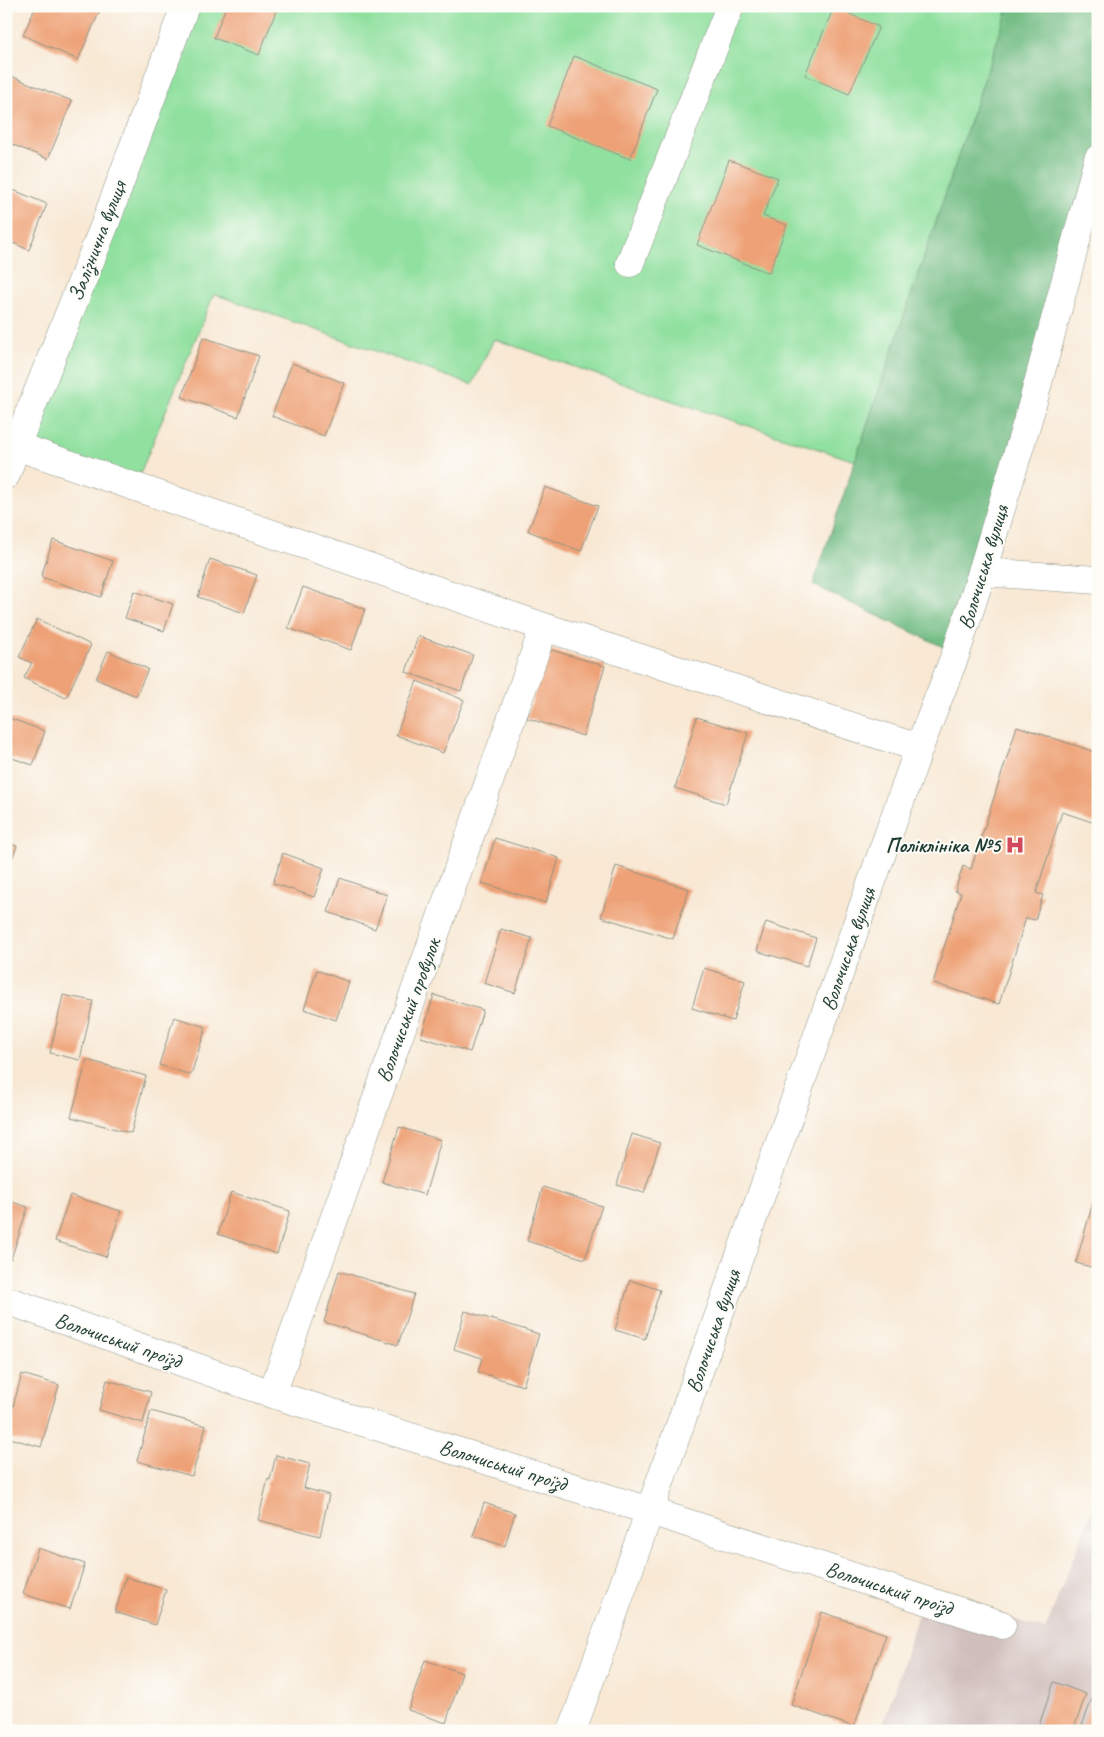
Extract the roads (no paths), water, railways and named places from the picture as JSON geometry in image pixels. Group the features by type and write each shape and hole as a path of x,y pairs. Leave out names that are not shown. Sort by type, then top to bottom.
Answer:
{"street":[{"name":"Залізнична вулиця","path":"6,475 105,224 185,6"},
{"path":"630,263 730,6"},
{"name":"Волочиська вулиця","path":"572,1731 918,748 956,653 1031,409 1098,159"},
{"path":"16,446 544,627 918,748"},
{"path":"982,572 1098,580"},
{"name":"Волочиський провулок","path":"272,1394 544,627"},
{"name":"Волочиський проїзд","path":"6,1300 272,1394 650,1511 1002,1625"}],"place":[{"name":"Поліклініка №5","path":"1015,845"}]}
